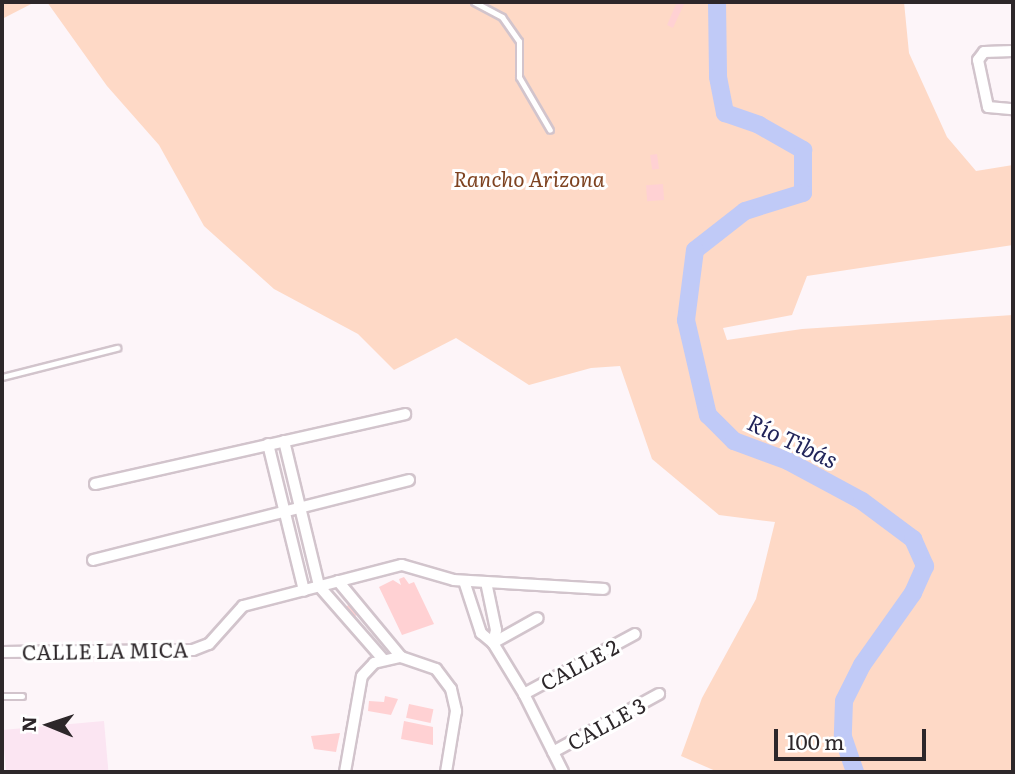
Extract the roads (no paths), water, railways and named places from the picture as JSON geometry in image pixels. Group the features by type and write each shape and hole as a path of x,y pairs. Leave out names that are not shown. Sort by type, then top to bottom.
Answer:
{"street":[{"path":"1013,51 985,52 978,60 986,104 994,110 1013,109"},
{"path":"95,484 405,414"},
{"path":"284,440 319,586 383,660"},
{"path":"268,444 303,591"},
{"path":"93,560 409,480"},
{"name":"CALLE LA MICA","path":"2,652 193,650 209,644 243,606 402,565 464,581 604,589"},
{"path":"338,581 401,657"},
{"path":"464,581 481,633 493,643 524,694 563,772"},
{"path":"486,582 496,630 493,643"},
{"path":"493,643 538,618"},
{"name":"CALLE 2","path":"524,694 635,634"},
{"path":"345,772 354,733 358,684 367,669 383,660 401,657 436,669 451,689 456,711 446,772"},
{"name":"CALLE 3","path":"553,752 659,694"}],"lane":[{"path":"474,2 502,17 519,41 519,77 550,130"},
{"path":"2,377 117,348"},
{"path":"2,696 22,696"}],"waterway":[{"name":"Río Tibás","path":"717,2 718,77 725,113 759,125 803,150 803,193 745,211 695,250 686,320 708,415 734,441 788,461 862,501 913,539 925,566 913,593 862,665 844,701 843,737 855,772"}],"park label":[{"name":"Rancho Arizona","path":"529,178"}]}
